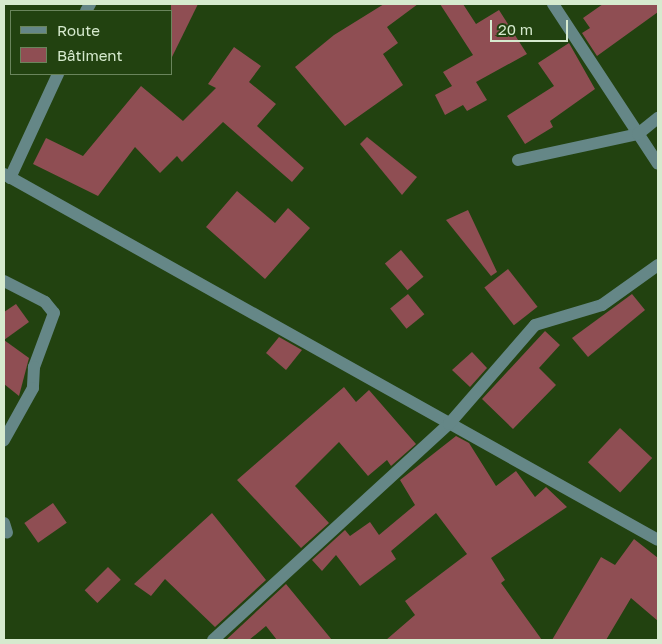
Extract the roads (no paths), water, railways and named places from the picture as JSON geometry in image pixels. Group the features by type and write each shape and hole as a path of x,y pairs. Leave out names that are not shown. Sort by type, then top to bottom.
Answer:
{"street":[{"path":"553,4 658,164"},
{"path":"58,75 7,176 658,540"},
{"path":"518,160 638,134 658,118"},
{"path":"213,640 449,424 535,325 602,305 658,265"},
{"path":"4,281 45,302 54,313 34,367 33,388 4,440"}]}
